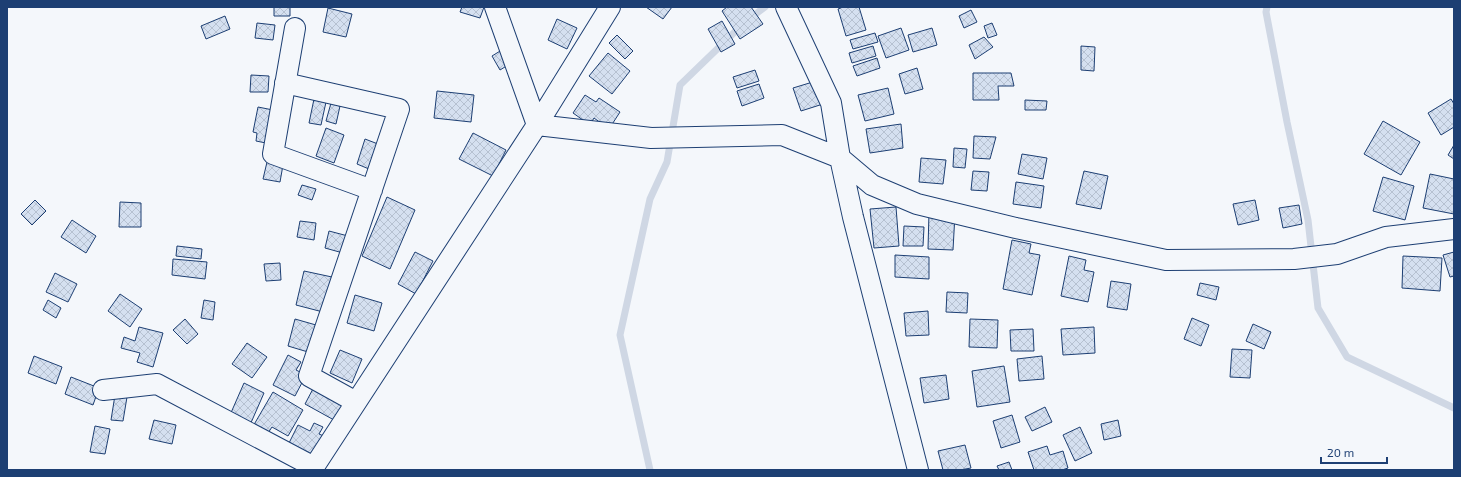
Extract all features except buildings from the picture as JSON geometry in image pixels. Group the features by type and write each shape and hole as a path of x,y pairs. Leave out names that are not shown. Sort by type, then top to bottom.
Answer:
{"street":[{"path":"495,7 537,125"},
{"path":"103,390 157,384 313,468 537,125 610,7"},
{"path":"786,7 831,103 840,158 853,217 918,470"},
{"path":"295,28 273,154 372,190"},
{"path":"285,83 399,109 309,376 356,402"},
{"path":"537,125 651,138 782,135 840,158 872,185 917,204 1016,228 1166,260 1294,259 1337,254 1386,237 1454,228"}],"waterway":[{"path":"749,19 765,7"},
{"path":"1267,7 1266,12 1287,122 1308,220 1318,308 1347,357 1454,408"},
{"path":"650,470 620,335 650,199 667,162 680,85 741,26"}]}
